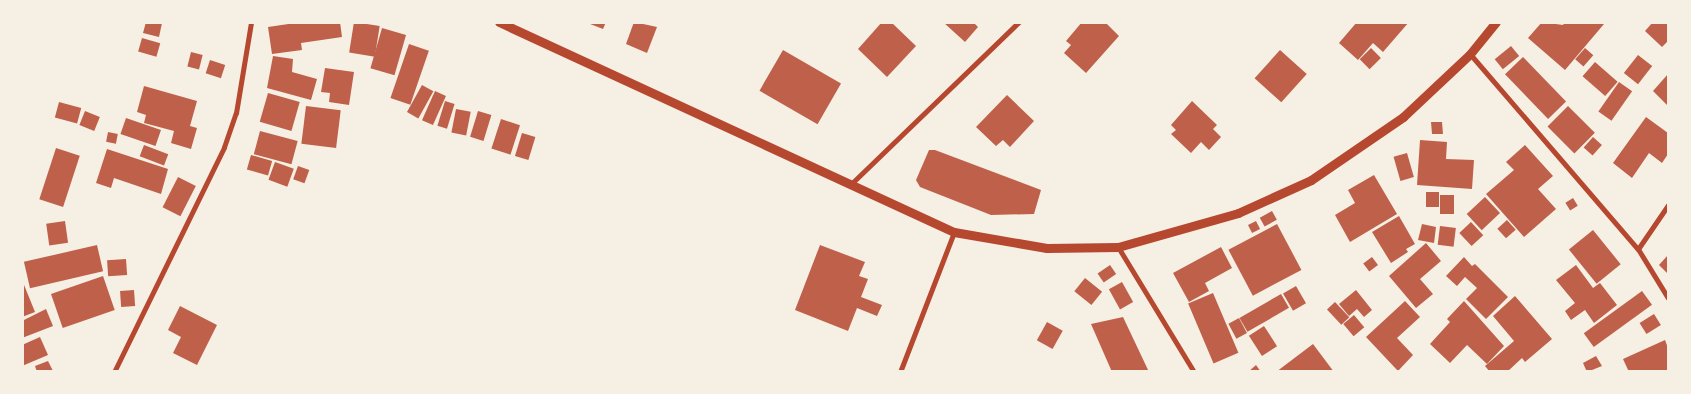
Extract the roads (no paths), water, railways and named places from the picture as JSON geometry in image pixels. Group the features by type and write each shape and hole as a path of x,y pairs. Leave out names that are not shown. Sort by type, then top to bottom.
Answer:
{"street":[{"path":"114,372 224,147 236,113 251,22"},
{"path":"499,22 852,183 954,232 1047,248 1118,247 1238,213 1311,180 1403,117 1470,54 1496,22"},
{"path":"852,183 1019,22"},
{"path":"1470,54 1638,249 1668,298"},
{"path":"1638,249 1668,205"},
{"path":"900,372 954,232"},
{"path":"1118,247 1194,372"}]}
